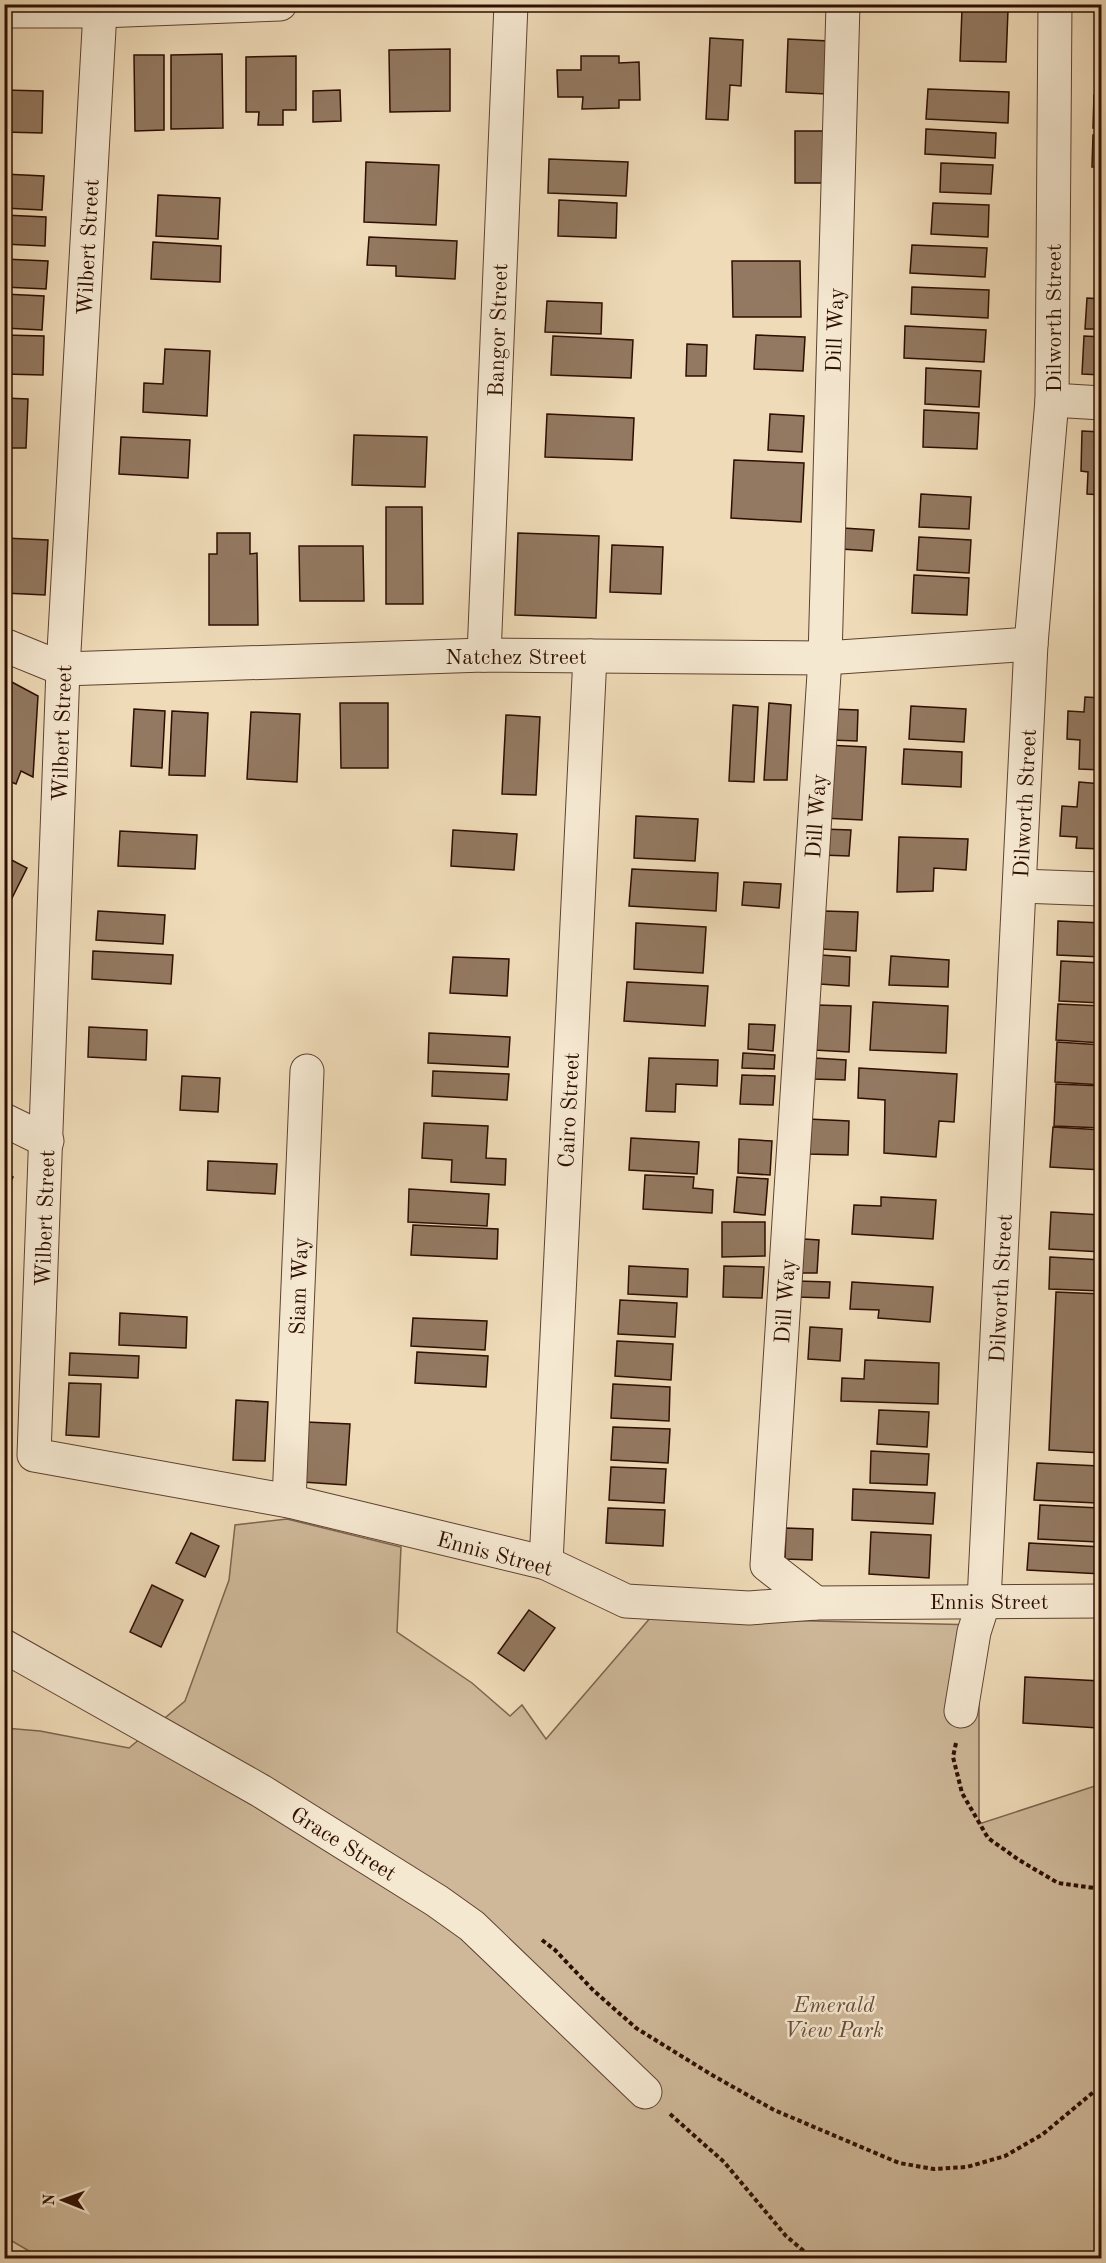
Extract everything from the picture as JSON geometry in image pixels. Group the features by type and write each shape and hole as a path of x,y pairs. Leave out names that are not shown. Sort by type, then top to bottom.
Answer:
{"street":[{"path":"4,12 280,4"},
{"name":"Bangor Street","path":"484,654 511,4"},
{"name":"Dill Way","path":"816,1603 767,1565 825,658 843,4"},
{"name":"Dilworth Street","path":"961,1711 974,1632 984,1601 1031,644 1052,400 1055,4"},
{"name":"Wilbert Street","path":"34,1455 63,669 100,11"},
{"path":"1052,400 1101,403"},
{"name":"Natchez Street","path":"4,645 63,669 484,654 825,658 1031,644"},
{"name":"Cairo Street","path":"546,1563 590,656"},
{"path":"1020,886 1101,889"},
{"name":"Siam Way","path":"289,1501 307,1071"},
{"path":"4,1120 47,1141"},
{"name":"Ennis Street","path":"34,1455 289,1501 546,1563 626,1601 749,1608 816,1603 1101,1601"},
{"name":"Grace Street","path":"6,1647 261,1791 437,1901 472,1926 645,2092"}],"path":[{"path":"961,1711 953,1757 962,1793 988,1838 1058,1883 1101,1889"},
{"path":"537,1937 555,1950 636,2028 774,2110 899,2163 934,2169 967,2168 1005,2156 1043,2134 1101,2085"},
{"path":"645,2092 724,2162 786,2236 812,2259"}],"green space":[{"name":"Emerald View Park","path":"287,1519 401,1547 397,1632 472,1683 510,1716 522,1705 546,1739 651,1617 979,1625 979,1824 1101,1784 1101,2258 41,2258 5,2237 4,1914 7,1907 5,1901 5,1728 40,1731 129,1748 185,1701 229,1580 235,1525"}],"building":[{"path":"962,9 1008,10 1006,62 960,61"},
{"path":"710,38 743,40 741,86 730,85 728,120 706,119"},
{"path":"788,39 829,41 826,94 786,92"},
{"path":"450,49 450,111 390,112 389,50"},
{"path":"1096,53 1102,53 1102,85 1095,85"},
{"path":"222,54 223,128 171,129 171,55"},
{"path":"134,55 164,55 164,130 135,131"},
{"path":"296,56 296,110 283,110 283,125 258,125 259,112 246,112 246,57"},
{"path":"581,56 619,56 619,63 639,62 640,100 619,100 619,108 582,109 583,97 558,97 557,70 581,70"},
{"path":"928,89 1009,92 1008,123 926,119"},
{"path":"4,90 43,91 42,133 4,132"},
{"path":"340,90 341,121 313,122 313,91"},
{"path":"1094,95 1102,95 1102,128 1093,128"},
{"path":"926,129 996,133 995,158 925,154"},
{"path":"795,131 824,131 824,183 795,183"},
{"path":"1093,135 1102,136 1102,167 1092,167"},
{"path":"549,159 628,162 626,196 548,193"},
{"path":"366,162 439,165 436,225 364,222"},
{"path":"941,163 993,165 991,194 940,192"},
{"path":"4,174 44,176 42,210 4,208"},
{"path":"1097,174 1102,174 1102,210 1096,210"},
{"path":"158,195 220,198 218,239 156,236"},
{"path":"559,200 617,203 616,238 558,236"},
{"path":"933,203 989,205 988,237 931,234"},
{"path":"4,215 46,217 45,246 4,244"},
{"path":"1099,223 1102,223 1102,290 1096,289"},
{"path":"369,237 457,241 455,279 396,276 396,266 367,265"},
{"path":"153,242 221,246 220,282 151,279"},
{"path":"912,245 987,248 985,277 910,273"},
{"path":"4,259 48,261 46,289 4,287"},
{"path":"732,261 800,261 801,317 733,317"},
{"path":"912,287 989,290 988,318 911,314"},
{"path":"4,294 44,296 42,330 4,328"},
{"path":"1087,298 1102,299 1102,329 1085,329"},
{"path":"547,301 602,303 601,334 545,332"},
{"path":"905,326 986,330 984,362 904,358"},
{"path":"4,335 44,336 43,375 4,374"},
{"path":"756,335 805,337 803,371 754,369"},
{"path":"553,336 633,340 631,378 551,375"},
{"path":"1084,336 1102,337 1102,375 1082,374"},
{"path":"687,344 707,345 706,376 686,376"},
{"path":"165,349 210,351 207,416 143,412 144,383 163,384"},
{"path":"926,368 981,371 979,407 925,404"},
{"path":"4,398 28,399 26,448 4,448"},
{"path":"924,410 979,413 977,449 923,447"},
{"path":"547,414 634,418 632,460 545,457"},
{"path":"770,414 804,416 802,452 768,450"},
{"path":"1082,431 1102,432 1102,495 1087,494 1088,472 1081,471"},
{"path":"354,435 427,437 425,487 352,485"},
{"path":"121,437 190,440 188,478 119,474"},
{"path":"734,460 804,463 801,522 731,518"},
{"path":"921,494 971,497 969,529 919,527"},
{"path":"386,507 422,507 423,604 386,604"},
{"path":"843,528 874,530 872,551 841,549"},
{"path":"217,533 250,533 250,554 257,553 258,625 209,625 209,554 217,554"},
{"path":"518,533 599,536 596,618 515,615"},
{"path":"919,537 971,540 969,573 917,570"},
{"path":"4,538 48,540 45,595 4,593"},
{"path":"612,545 663,547 661,594 610,592"},
{"path":"299,546 363,546 364,601 300,601"},
{"path":"914,575 969,578 967,615 912,613"},
{"path":"8,680 38,696 33,777 21,771 16,784 4,779 4,687"},
{"path":"1085,697 1102,698 1102,770 1079,769 1080,740 1067,739 1068,711 1084,712"},
{"path":"340,703 388,703 388,768 341,768"},
{"path":"769,703 791,705 787,780 764,780"},
{"path":"733,705 758,707 754,782 729,781"},
{"path":"911,706 966,709 964,742 909,739"},
{"path":"134,709 165,711 162,768 131,766"},
{"path":"832,709 858,710 857,741 830,740"},
{"path":"172,711 208,713 205,776 169,775"},
{"path":"251,712 300,714 297,782 247,779"},
{"path":"506,715 540,717 536,795 502,794"},
{"path":"826,745 866,747 862,820 823,818"},
{"path":"904,749 962,752 961,787 902,784"},
{"path":"1079,782 1102,784 1102,849 1076,848 1077,837 1060,836 1062,806 1077,807"},
{"path":"636,816 698,819 695,861 634,858"},
{"path":"822,829 851,830 849,856 821,855"},
{"path":"453,830 517,834 514,870 451,866"},
{"path":"120,831 197,835 195,869 118,866"},
{"path":"899,837 968,839 966,870 934,868 933,891 897,892"},
{"path":"4,856 27,868 8,906 4,904"},
{"path":"632,869 718,873 716,911 629,906"},
{"path":"744,882 781,884 779,908 742,905"},
{"path":"98,911 165,915 163,944 96,940"},
{"path":"824,911 858,912 856,951 822,949"},
{"path":"1058,921 1102,923 1102,957 1057,955"},
{"path":"636,923 706,927 703,973 634,969"},
{"path":"93,951 173,955 171,984 92,979"},
{"path":"821,955 850,957 849,986 820,984"},
{"path":"891,956 949,960 948,987 889,985"},
{"path":"453,957 509,959 507,996 450,993"},
{"path":"1061,961 1102,963 1102,1003 1059,1001"},
{"path":"627,982 708,986 705,1026 624,1021"},
{"path":"873,1002 948,1006 946,1053 870,1050"},
{"path":"1058,1004 1102,1006 1102,1043 1056,1040"},
{"path":"816,1005 851,1006 849,1052 814,1050"},
{"path":"749,1024 775,1025 773,1051 748,1049"},
{"path":"89,1027 147,1030 146,1060 88,1057"},
{"path":"429,1033 510,1037 508,1067 428,1063"},
{"path":"1057,1042 1102,1045 1102,1085 1055,1082"},
{"path":"743,1053 775,1055 774,1069 742,1068"},
{"path":"649,1058 718,1060 717,1086 676,1084 675,1112 646,1111"},
{"path":"814,1058 846,1060 845,1080 813,1079"},
{"path":"859,1068 957,1074 954,1122 939,1121 936,1157 884,1153 885,1100 858,1098"},
{"path":"433,1071 509,1074 507,1100 432,1096"},
{"path":"742,1075 775,1076 773,1105 740,1104"},
{"path":"182,1076 220,1078 218,1112 180,1110"},
{"path":"1056,1084 1102,1086 1102,1128 1054,1126"},
{"path":"808,1119 849,1121 848,1155 807,1154"},
{"path":"424,1123 488,1126 486,1158 506,1159 505,1185 451,1182 452,1160 422,1158"},
{"path":"1053,1127 1102,1130 1102,1170 1050,1167"},
{"path":"631,1138 699,1142 697,1174 629,1170"},
{"path":"739,1139 772,1141 770,1175 738,1173"},
{"path":"208,1161 277,1164 275,1194 207,1190"},
{"path":"4,1172 13,1177 4,1195"},
{"path":"645,1175 694,1177 693,1188 713,1190 712,1213 643,1209"},
{"path":"737,1177 768,1179 765,1215 734,1212"},
{"path":"409,1189 489,1194 487,1226 408,1222"},
{"path":"881,1197 936,1200 933,1239 852,1234 854,1205 881,1206"},
{"path":"1051,1212 1102,1215 1102,1252 1049,1249"},
{"path":"722,1222 765,1222 765,1256 722,1257"},
{"path":"413,1225 498,1229 497,1259 411,1255"},
{"path":"804,1239 819,1240 817,1273 802,1273"},
{"path":"1050,1257 1102,1260 1102,1291 1049,1289"},
{"path":"629,1266 688,1269 687,1297 628,1294"},
{"path":"724,1266 764,1267 762,1298 723,1297"},
{"path":"797,1281 830,1282 829,1298 796,1297"},
{"path":"852,1282 933,1287 930,1322 878,1318 879,1310 850,1309"},
{"path":"1056,1292 1102,1294 1102,1453 1049,1450"},
{"path":"620,1300 677,1303 675,1337 618,1334"},
{"path":"120,1313 187,1317 186,1348 119,1345"},
{"path":"413,1318 487,1321 485,1350 411,1346"},
{"path":"810,1327 842,1329 840,1361 808,1359"},
{"path":"617,1341 673,1344 671,1380 615,1376"},
{"path":"417,1352 488,1356 486,1387 415,1383"},
{"path":"70,1353 139,1356 138,1378 69,1375"},
{"path":"865,1360 939,1363 938,1404 841,1401 842,1378 864,1379"},
{"path":"69,1383 101,1384 99,1437 66,1435"},
{"path":"613,1384 670,1387 669,1421 611,1418"},
{"path":"236,1400 268,1402 265,1461 233,1460"},
{"path":"879,1410 929,1412 927,1447 877,1444"},
{"path":"306,1422 350,1424 346,1485 303,1482"},
{"path":"613,1427 670,1429 668,1463 611,1460"},
{"path":"871,1451 929,1454 927,1485 870,1483"},
{"path":"1037,1463 1099,1466 1097,1503 1034,1500"},
{"path":"611,1467 666,1469 664,1503 609,1500"},
{"path":"853,1489 935,1493 933,1524 852,1520"},
{"path":"1040,1505 1099,1508 1098,1542 1038,1539"},
{"path":"608,1508 665,1510 663,1546 606,1543"},
{"path":"786,1528 813,1529 812,1560 785,1559"},
{"path":"871,1532 931,1535 929,1578 869,1574"},
{"path":"191,1533 219,1546 205,1577 176,1563"},
{"path":"1029,1543 1102,1547 1102,1574 1027,1570"},
{"path":"152,1585 183,1600 161,1647 130,1632"},
{"path":"529,1610 555,1628 524,1671 498,1653"},
{"path":"1025,1677 1101,1681 1098,1728 1023,1723"}]}
